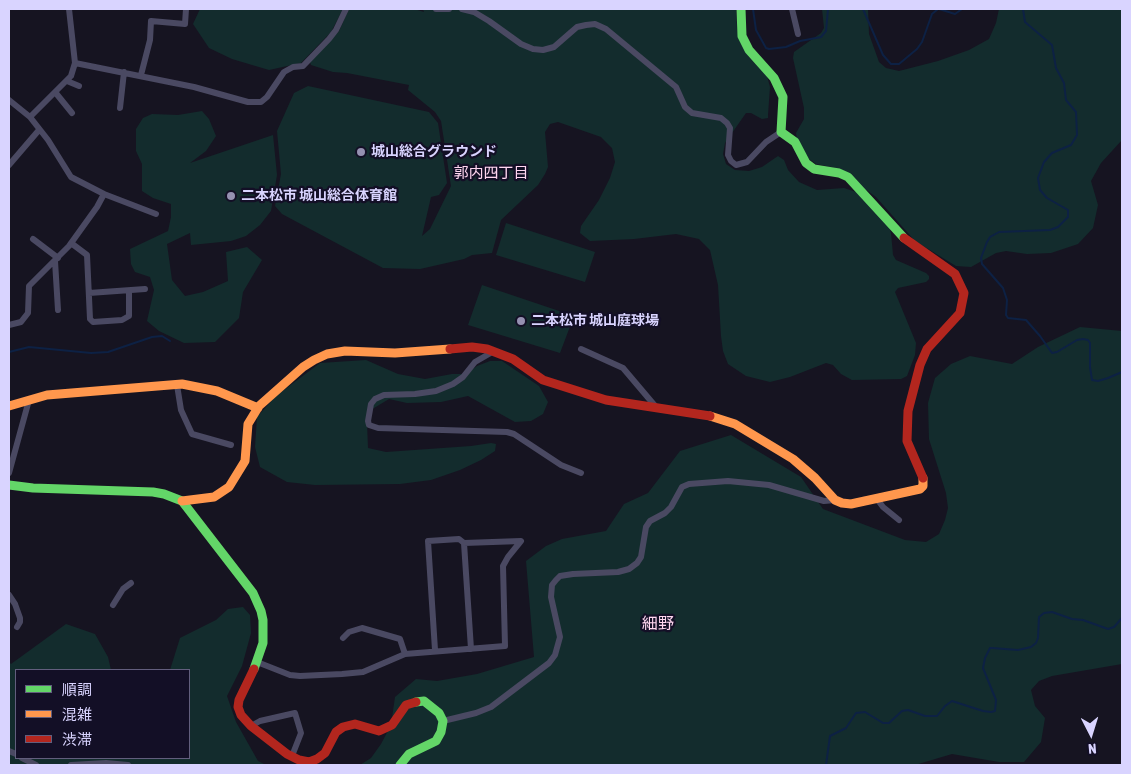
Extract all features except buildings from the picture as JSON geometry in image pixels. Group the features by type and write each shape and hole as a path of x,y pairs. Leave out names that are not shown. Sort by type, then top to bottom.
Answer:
{"street":[{"path":"30,117 72,76 75,63 69,9"},
{"path":"141,75 150,40 151,21 185,24 186,9"},
{"path":"75,63 141,75 248,102 261,102 267,97 284,72 293,67 303,66 329,39 336,30 346,9"},
{"path":"436,9 449,9"},
{"path":"462,9 474,12 521,44 533,49 543,50 554,46 577,28 586,24 595,24 606,29 676,87 685,107 692,113 721,118 727,123 730,128 728,154 730,161 736,165 747,162 766,142 781,132 783,118 783,98 774,78 749,50 742,36 741,9"},
{"path":"792,9 798,34"},
{"path":"120,108 124,72"},
{"path":"66,81 79,86"},
{"path":"55,92 72,113"},
{"path":"9,100 30,117 48,140 71,177 104,194 156,214"},
{"path":"9,165 39,130"},
{"path":"443,721 476,713 491,707 549,663 555,655 560,638 551,597 552,585 560,576 618,572 629,569 637,563 642,557 646,527 671,507 682,487 689,484 735,481 769,485 824,502 835,500 851,504 916,491 923,486 924,480 907,441 908,411 920,365 927,349 956,319 964,300 961,284 955,274 904,238 848,177 839,173 814,169 806,163 795,142 781,132"},
{"path":"9,325 22,322 28,313 29,286 71,243 98,207 104,194"},
{"path":"33,238 56,259 58,310"},
{"path":"71,243 87,255 90,319 93,322 122,320 129,316 129,290"},
{"path":"88,293 145,289"},
{"path":"9,485 33,488 153,492 182,501 214,497 229,487 245,461 248,424 258,408 303,367 327,354 336,352 396,353 472,347 494,351 513,359 543,380 606,400 703,414 735,424 793,459 835,500"},
{"path":"581,350 622,368 656,407"},
{"path":"494,351 475,362 463,377 453,384 436,391 384,395 375,398 368,421 369,426 378,428 507,432 514,434 561,466 581,473"},
{"path":"9,406 63,393 177,384 209,389 258,408"},
{"path":"177,384 181,410 192,434 231,445"},
{"path":"9,473 29,400"},
{"path":"877,499 883,507 899,520"},
{"path":"182,501 214,540 258,601 263,620 264,638 257,662 238,704 240,716 250,726 292,756 304,761 313,761 326,753 336,732 347,725 355,724 375,731 387,728 392,725 404,706 424,701 439,713 443,721 441,732 436,741 409,754 400,765"},
{"path":"257,662 290,675 332,675 363,672 405,654 435,650 505,646 503,566 522,540 464,543 459,539 428,541 435,650"},
{"path":"464,543 470,649"},
{"path":"113,604 123,589 131,583"},
{"path":"9,595 15,604 20,618 17,627"},
{"path":"343,638 349,632 362,628 400,638 405,654"},
{"path":"250,726 260,721 295,713 301,732 292,756"},
{"path":"24,759 36,765"},
{"path":"71,765 106,763 128,765"}],"green space":[{"path":"200,9 343,9 331,32 301,63 269,70 232,59 209,48 193,24"},
{"path":"349,9 414,9 424,12 423,9 736,9 737,30 740,41 749,57 767,76 770,87 768,118 762,119 751,113 746,113 725,143 723,154 726,164 735,170 749,171 762,167 778,156 784,160 788,170 799,182 817,190 844,188 859,193 889,226 893,255 896,260 929,276 926,282 898,288 895,292 916,343 915,355 907,376 901,379 852,380 841,374 833,365 826,363 790,377 770,382 746,376 728,364 723,351 718,285 710,250 699,239 676,234 634,239 590,241 580,233 581,226 599,200 610,178 615,162 612,148 601,137 558,122 550,124 545,132 548,167 545,174 538,185 501,220 492,253 472,255 464,259 420,269 383,268 282,214 275,206 281,174 277,131 294,93 308,86 429,112 438,123 447,183 439,195 431,197 422,236 430,229 451,186 441,121 435,112 408,90 409,85 333,72 311,65 310,62 339,31"},
{"path":"822,9 868,9 869,34 879,62 886,68 899,71 938,61 969,50 989,39 996,23 999,9 1122,9 1122,140 1101,163 1091,181 1098,205 1093,228 1078,244 1051,253 1027,254 1006,251 996,253 971,267 956,266 915,241 876,197 865,189 852,175 836,168 816,164 809,159 797,139 796,133 804,119 804,108 793,58 794,52 821,33 824,28"},
{"path":"202,111 209,119 216,136 206,151 190,163 273,135 277,175 271,211 260,225 246,236 231,241 191,245 190,233 167,244 172,280 185,296 203,292 228,281 226,252 247,247 262,260 243,292 239,318 215,342 184,343 159,331 147,321 154,290 150,277 135,272 131,264 130,249 168,231 171,217 171,204 153,198 142,191 142,164 136,151 136,129 143,118 152,114 178,115"},
{"path":"506,223 595,252 585,282 496,255"},
{"name":"二本松市 城山庭球場","path":"482,285 574,316 560,353 468,325"},
{"path":"1080,327 1122,331 1122,664 1052,676 1039,681 1031,690 1035,706 1045,718 1041,742 1024,762 999,762 952,754 915,765 360,765 371,758 391,725 395,697 416,679 437,681 477,674 534,657 526,561 546,546 562,539 606,531 624,504 648,493 680,451 731,435 801,477 823,509 905,540 926,542 939,534 948,508 946,493 929,439 928,403 935,378 951,364 970,356 1012,364 1038,347"},
{"path":"366,360 398,374 425,379 452,374 466,374 477,366 490,361 502,361 539,386 548,402 543,414 531,421 515,422 468,396 441,402 407,403 389,399 369,411 367,423 368,448 386,452 496,444 495,451 481,460 431,480 400,484 315,485 287,482 260,467 255,447 257,417 276,396 320,363"},
{"path":"243,607 250,615 251,633 242,666 227,696 236,722 258,761 266,765 9,765 9,662 11,664 66,624 95,634 108,657 111,669 15,669 15,759 190,759 190,669 170,669 180,638 216,620 228,609"}],"waterway":[{"path":"753,9 756,30 766,48 769,49 786,47 800,41 821,37 826,31 828,9"},
{"path":"863,9 883,55 891,64 899,64 917,49 922,42 932,14 938,9"},
{"path":"939,9 955,14 962,9"},
{"path":"1023,9 1025,22 1052,45 1056,68 1064,83 1066,100 1076,112 1077,135 1071,145 1052,153 1044,162 1038,178 1040,190 1047,198 1068,210 1068,217 1058,227 1050,230 999,232 990,237 987,242 981,258 982,264 1003,288 1007,300 1006,315 1008,318 1026,320 1052,353 1077,340 1088,340 1090,343 1092,380 1098,381 1122,372"},
{"path":"9,352 29,347 91,353 108,352 152,337 162,336 170,341"},
{"path":"826,765 830,736 846,728 856,713 865,712 883,723 889,723 902,711 908,710 925,716 937,716 952,701 983,711 995,711 996,700 983,668 985,658 990,648 1018,650 1031,647 1038,638 1039,617 1044,613 1052,612 1108,629 1114,627 1122,618"}],"traffic: fast":[{"path":"741,9 742,36 749,50 774,78 783,97 781,132 795,142 806,163 814,169 839,173 848,177 904,238"},
{"path":"9,485 33,488 153,492 182,501 253,593 261,611 263,643 254,669"},
{"path":"400,765 409,754 436,741 441,732 443,721 439,713 424,701 416,702"}],"traffic: slow":[{"path":"182,501 214,497 229,487 245,461 248,424 259,406 303,367 314,360 327,354 345,351 395,353 450,349"},
{"path":"9,406 47,395 182,384 217,391 258,408"},
{"path":"710,416 735,424 793,459 815,478 835,500 842,503 851,504 920,489 923,486 923,478"}],"traffic: jam":[{"path":"904,238 955,274 964,293 960,313 927,349 920,365 908,411 907,441 923,478"},
{"path":"450,349 472,347 487,349 513,359 543,380 606,400 710,416"},
{"path":"254,669 239,700 238,707 241,715 251,726 287,754 299,760 309,762 317,759 325,753 336,732 343,727 355,724 379,731 392,725 406,705 416,702"}],"place":[{"name":"城山総合グラウンド","path":"361,152"},
{"name":"二本松市 城山総合体育館","path":"231,196"},
{"name":"二本松市 城山庭球場","path":"521,321"}],"district":[{"name":"郭内四丁目","path":"491,173"},
{"name":"細野","path":"658,624"}]}
